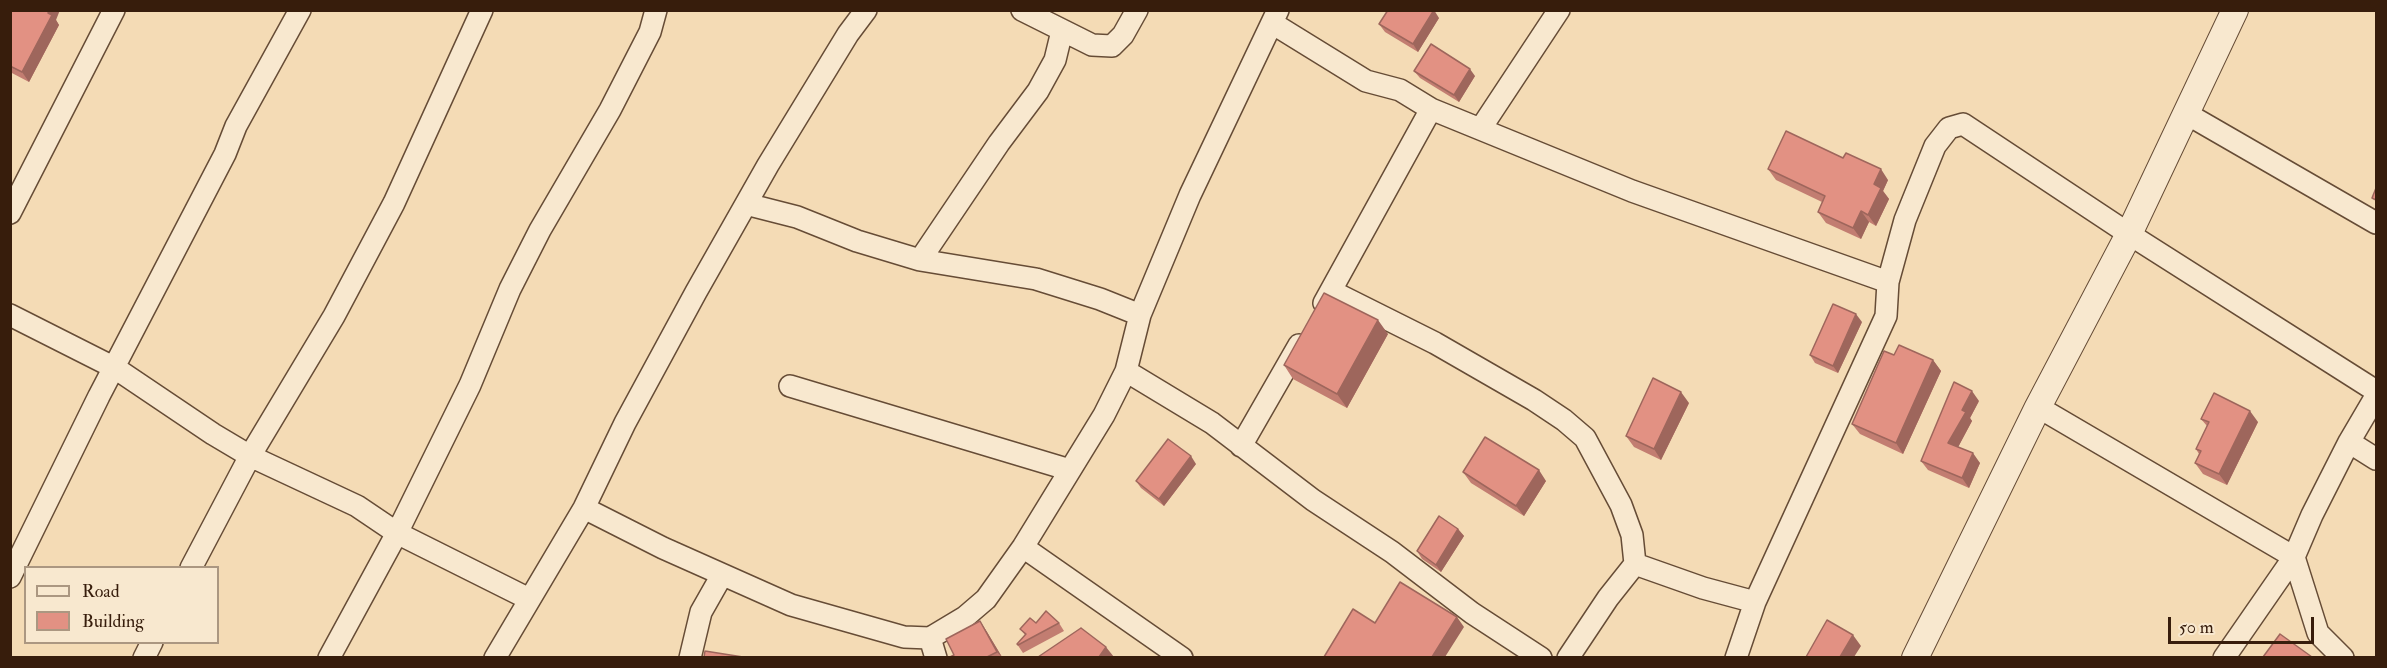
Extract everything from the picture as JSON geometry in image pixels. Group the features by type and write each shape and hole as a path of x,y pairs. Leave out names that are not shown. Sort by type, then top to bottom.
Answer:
{"street":[{"path":"10,213 114,10"},
{"path":"10,577 225,154 236,126 300,10"},
{"path":"192,566 250,456 334,316 383,224 483,10"},
{"path":"328,657 397,533 470,386 510,289 540,230 610,110 650,32 656,10"},
{"path":"495,657 584,508 625,423 746,204 848,34 866,10"},
{"path":"1022,10 1092,45 1112,46 1123,36 1137,10"},
{"path":"1481,128 1559,10"},
{"path":"1915,657 2038,407 2129,234 2235,10"},
{"path":"584,508 722,575 791,605 904,637 933,648 986,599 1023,548 1104,415 1126,371 1140,315 1190,195 1275,17 1366,81 1400,90 1431,109 1632,191 1888,282"},
{"path":"920,260 999,143 1038,91 1055,60 1062,31"},
{"path":"1241,446 1331,291 1431,109"},
{"path":"2187,114 2376,223"},
{"path":"1736,657 1755,602 1886,316 1888,282 1905,220 1935,146 1949,128 1964,124 2129,234 2376,391"},
{"path":"746,204 797,217 857,241 920,260 1036,279 1100,298 1140,315"},
{"path":"1331,291 1435,343 1534,400 1564,420 1585,438 1621,505 1632,535 1635,564 1608,598 1568,657"},
{"path":"10,315 115,368 250,456 357,506 397,533 529,599"},
{"path":"1126,371 1186,406 1313,500 1392,552 1472,613 1541,657"},
{"path":"790,386 1070,470"},
{"path":"2224,657 2294,557 2312,514 2349,442 2376,396"},
{"path":"2038,407 2294,557 2318,633 2343,657"},
{"path":"2349,442 2376,459"},
{"path":"1023,548 1182,657"},
{"path":"1635,564 1703,588 1755,602"},
{"path":"690,657 701,612 722,575"}],"building":[{"path":"10,10 49,10 48,13 52,15 22,72 10,66"},
{"path":"1388,10 1434,10 1413,44 1379,24"},
{"path":"1431,44 1470,69 1454,95 1414,71"},
{"path":"1786,131 1843,158 1846,153 1881,169 1874,184 1881,188 1868,215 1861,211 1853,228 1818,212 1825,196 1768,169"},
{"path":"2376,188 2376,200 2372,198"},
{"path":"1324,293 1378,320 1337,394 1284,365"},
{"path":"1833,304 1856,314 1833,366 1810,355"},
{"path":"1899,345 1933,360 1896,443 1852,424 1884,351 1894,355"},
{"path":"1653,378 1681,392 1654,449 1626,436"},
{"path":"1954,382 1972,391 1962,410 1966,412 1948,443 1973,453 1962,478 1921,461"},
{"path":"2214,393 2250,411 2219,474 2195,463 2201,451 2196,449 2209,422 2201,419"},
{"path":"1485,437 1539,470 1516,506 1463,472"},
{"path":"1168,439 1191,456 1159,499 1136,481"},
{"path":"1439,516 1458,529 1436,565 1417,551"},
{"path":"1400,582 1457,617 1432,657 1324,657 1353,609 1375,623"},
{"path":"1046,611 1059,623 1018,645 1026,634 1020,629 1030,618 1036,623"},
{"path":"1827,620 1853,635 1840,657 1806,657"},
{"path":"980,621 997,652 987,657 950,657 954,655 946,639"},
{"path":"1081,628 1106,647 1099,657 1038,657"},
{"path":"2280,634 2312,657 2263,657"},
{"path":"705,651 743,657 704,657"}]}
